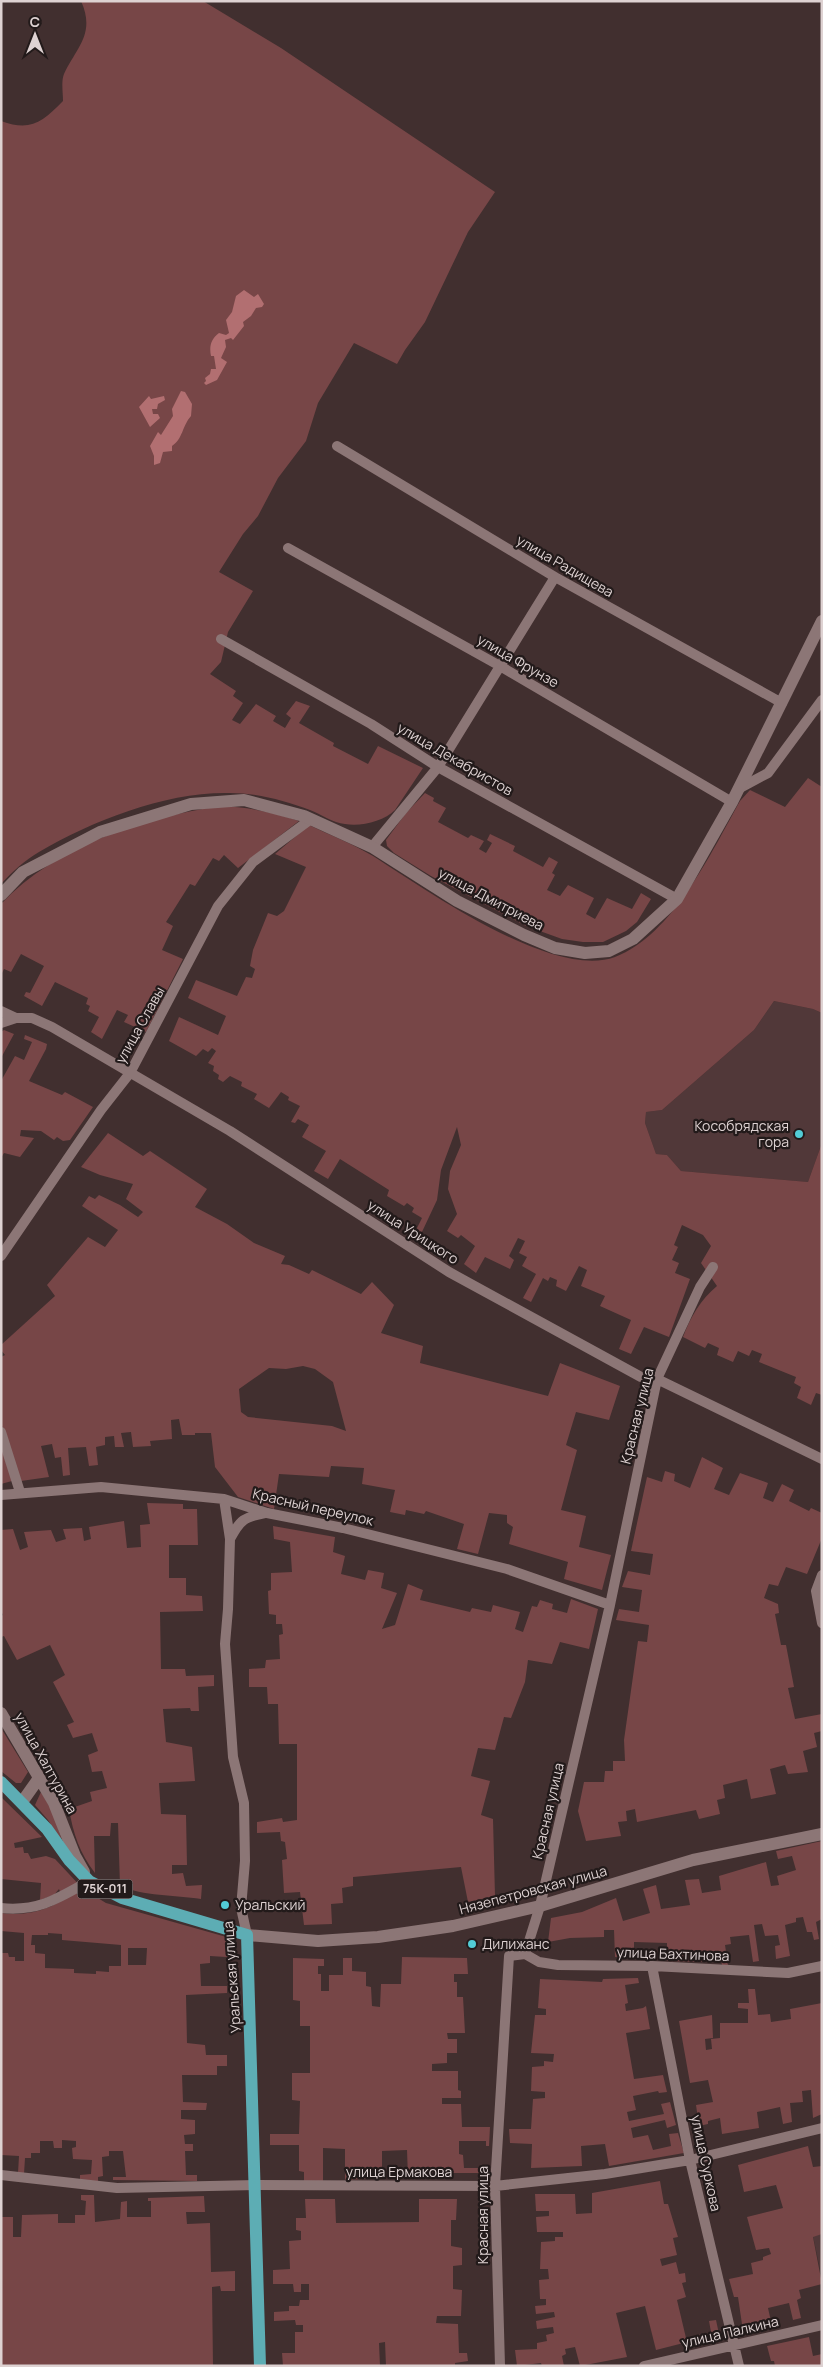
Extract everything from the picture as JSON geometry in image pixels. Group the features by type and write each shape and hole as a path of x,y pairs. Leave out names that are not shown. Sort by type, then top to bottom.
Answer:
{"main road":[{"name":"75К-011","path":"1,1782 48,1829 69,1860 89,1881 122,1898 247,1935"},
{"name":"Уральская улица","path":"247,1935 260,2366"}],"street":[{"name":"улица Радищева","path":"337,446 555,577 782,703"},
{"name":"улица Фрунзе","path":"288,548 500,666 732,802"},
{"path":"372,847 438,767 555,577"},
{"name":"улица Дмитриева","path":"1,895 23,872 100,832 191,804 244,800 312,819 372,847 457,901 554,948 585,952 609,951 634,939 677,899 732,802 822,621"},
{"name":"улица Декабристов","path":"221,639 371,724 438,767 677,899"},
{"path":"738,789 768,773 822,700"},
{"name":"улица Славы","path":"1,1256 101,1110 130,1073 218,906 253,862 312,819"},
{"name":"улица Урицкого","path":"1,1011 16,1018 32,1018 52,1027 230,1131 449,1272 641,1377 657,1379 822,1459"},
{"path":"1,1023 16,1018"},
{"name":"Красная улица","path":"500,2366 495,2186 510,1956 525,1954 540,1906 610,1605 657,1379 700,1287 713,1267"},
{"path":"1,1432 20,1492"},
{"name":"Красный переулок","path":"1,1495 101,1487 224,1500 267,1513 343,1528 507,1569 610,1605"},
{"name":"Уральская улица","path":"224,1500 230,1539 228,1609 224,1644 233,1756 244,1803 245,1861 241,1908 247,1935"},
{"path":"230,1539 238,1524 249,1516 267,1513"},
{"path":"822,1575 816,1591 822,1623"},
{"name":"улица Халтурина","path":"1,1713 54,1803 75,1856 89,1881"},
{"path":"22,1802 39,1778"},
{"name":"Нязепетровская улица","path":"247,1935 318,1941 378,1937 453,1926 540,1906 693,1860 822,1834"},
{"path":"1,1908 17,1910 40,1906 89,1881"},
{"name":"улица Бахтинова","path":"525,1954 539,1962 558,1965 652,1966 788,1973 822,1966"},
{"name":"улица Суркова","path":"652,1966 690,2160 739,2366"},
{"name":"улица Ермакова","path":"1,2175 117,2188 495,2186 605,2174 690,2160 822,2128"},
{"name":"улица Палкина","path":"644,2366 822,2325"}],"shaded area":[{"path":"81,1 203,1 281,48 495,192 468,232 425,322 397,364 354,343 318,403 306,441 278,478 258,516 243,534 219,572 253,591 228,632 221,662 210,674 236,691 233,696 243,703 232,720 240,724 256,704 276,716 273,721 285,728 291,718 286,714 296,701 310,706 299,723 334,743 333,746 368,764 378,746 423,768 395,810 379,820 351,825 336,822 289,803 258,795 225,793 177,798 129,811 82,830 34,855 19,866 1,884 1,121 20,125 35,123 49,115 63,101 63,77 83,40 85,32 85,13"},
{"path":"244,290 254,297 258,294 264,304 262,307 256,308 251,316 243,322 244,326 233,340 231,338 225,340 226,347 221,358 227,362 217,380 206,385 204,383 206,381 205,378 210,374 211,369 216,369 214,356 211,356 211,343 219,333 226,335 229,333 226,320 232,312 236,296"},
{"path":"181,391 185,392 192,404 191,416 178,440 172,446 172,451 163,452 160,463 154,465 154,456 150,446 158,432 161,435 173,416 172,409"},
{"path":"149,396 151,399 164,396 165,400 158,404 157,409 152,409 153,414 158,414 160,418 150,427 139,407"},
{"path":"808,778 822,787 822,1013 813,1009 774,1001 754,1030 662,1110 646,1112 645,1123 656,1154 667,1155 681,1171 808,1182 822,1143 822,1395 816,1393 811,1405 797,1398 801,1387 794,1383 796,1377 759,1362 762,1354 752,1350 749,1356 738,1351 733,1362 717,1355 719,1348 708,1343 705,1348 683,1337 697,1309 717,1286 701,1263 711,1246 703,1235 682,1225 674,1245 678,1247 672,1260 679,1263 675,1273 690,1279 669,1337 644,1327 631,1354 619,1349 631,1320 600,1306 605,1296 581,1286 587,1270 579,1266 566,1291 556,1286 557,1280 550,1277 548,1281 543,1278 531,1302 523,1298 536,1274 522,1266 527,1257 519,1253 525,1241 518,1238 509,1256 514,1260 510,1269 485,1257 476,1273 464,1264 475,1246 461,1235 458,1238 447,1231 457,1214 448,1189 450,1171 461,1145 457,1127 441,1170 437,1200 421,1234 414,1234 422,1218 412,1212 414,1208 407,1203 404,1206 387,1196 389,1190 340,1159 328,1179 314,1171 326,1151 302,1137 309,1125 298,1119 295,1123 291,1122 300,1106 288,1100 289,1097 281,1092 269,1108 254,1099 257,1094 241,1086 242,1082 230,1076 223,1082 218,1079 219,1075 213,1071 214,1066 208,1063 216,1051 212,1048 208,1052 203,1049 196,1056 169,1041 179,1017 218,1035 226,1016 188,998 196,980 237,996 246,977 252,978 255,969 250,966 253,950 268,913 277,916 284,911 306,867 275,854 309,825 373,856 456,909 490,928 524,944 558,956 589,961 615,957 636,946 673,911 689,890 740,801 750,790 785,807"},
{"path":"425,793 434,798 433,801 446,808 438,822 468,838 471,835 484,841 479,849 486,853 492,843 487,840 490,834 515,846 513,851 543,867 549,857 558,862 552,873 555,875 547,890 560,896 568,885 594,898 586,914 595,919 607,898 632,909 641,893 651,899 637,922 626,931 603,942 562,939 526,926 431,876 394,853 387,846 386,840 406,813"},
{"path":"220,806 260,811 299,821 238,868 224,855 219,861 213,858 195,886 190,884 166,922 173,926 162,950 183,959 146,1032 124,1022 128,1015 117,1010 102,1039 91,1032 99,1017 88,1011 90,1006 86,1004 88,998 55,982 42,1006 24,996 26,992 30,993 44,966 21,954 11,972 4,969 1,975 1,904 23,883 48,865 102,837 161,818"},
{"path":"774,1001 813,1009 822,1013 822,1143 808,1182 681,1171 667,1155 656,1154 645,1123 646,1112 662,1110 754,1030"},
{"path":"4,1030 14,1034 1,1058 1,1032"},
{"path":"25,1035 47,1044 29,1081 62,1095 65,1092 93,1107 70,1140 63,1141 57,1137 54,1140 41,1131 21,1130 20,1136 34,1138 20,1157 4,1153 1,1158 1,1081 15,1056 24,1060 32,1042 24,1039"},
{"path":"108,1133 143,1156 150,1151 207,1189 195,1207 227,1224 254,1243 285,1256 281,1264 289,1265 309,1274 312,1270 361,1294 372,1282 394,1305 381,1333 423,1346 420,1363 548,1396 560,1363 620,1386 609,1420 576,1412 566,1445 577,1450 561,1510 586,1516 579,1547 611,1555 602,1590 564,1579 568,1562 509,1544 513,1527 507,1523 507,1515 489,1513 478,1554 457,1549 464,1524 426,1511 424,1514 406,1510 405,1515 390,1512 395,1490 362,1484 364,1468 331,1466 329,1477 279,1474 274,1509 238,1497 215,1467 211,1433 182,1435 179,1419 171,1420 172,1439 150,1441 151,1446 133,1447 131,1432 121,1433 124,1447 115,1447 114,1436 105,1437 105,1445 96,1447 98,1465 89,1466 86,1447 68,1448 70,1475 63,1476 61,1457 55,1458 52,1444 41,1446 49,1477 21,1481 1,1423 1,1357 5,1355 1,1350 1,1345 55,1296 47,1285 88,1237 105,1247 118,1230 82,1206 89,1196 95,1199 99,1195 120,1205 138,1217 143,1212 126,1199 133,1184 100,1175 81,1167","holes":["303,1366 315,1369 333,1382 346,1431 332,1426 248,1417 241,1412 239,1389 269,1368 286,1369"]},
{"path":"1,1446 12,1481 1,1484"},
{"path":"702,1457 723,1468 714,1489 729,1495 740,1473 768,1483 763,1498 773,1502 782,1484 794,1490 789,1501 809,1511 811,1508 822,1513 822,1538 807,1574 786,1567 778,1586 769,1584 764,1598 778,1604 779,1613 775,1614 781,1645 786,1645 794,1687 788,1688 795,1719 822,1714 822,1731 814,1733 817,1747 803,1751 808,1772 788,1774 785,1765 770,1769 776,1794 751,1799 747,1779 723,1785 725,1798 717,1800 720,1814 699,1819 696,1810 637,1822 635,1809 626,1811 627,1821 618,1822 621,1836 586,1841 578,1811 584,1782 604,1782 605,1771 613,1771 613,1761 625,1761 624,1740 638,1641 647,1642 649,1625 616,1620 619,1609 639,1612 642,1590 622,1587 628,1571 650,1575 653,1554 631,1551 647,1477 662,1482 665,1471 675,1474 674,1481 690,1488"},
{"path":"147,1503 183,1504 183,1509 197,1509 198,1545 169,1545 169,1578 186,1578 186,1595 202,1596 203,1611 160,1612 161,1669 185,1669 186,1676 214,1675 214,1686 198,1687 199,1711 191,1711 190,1708 163,1709 166,1742 192,1747 195,1781 159,1783 161,1814 186,1815 187,1865 172,1865 172,1874 183,1873 186,1886 202,1885 201,1899 149,1893 120,1886 118,1823 111,1823 110,1836 94,1836 95,1873 78,1843 69,1809 92,1801 90,1792 107,1788 102,1771 92,1772 88,1755 98,1751 92,1733 73,1738 67,1725 74,1722 53,1682 65,1675 50,1645 17,1660 4,1636 1,1637 1,1616 3,1615 1,1611 1,1530 13,1529 20,1550 28,1547 24,1532 51,1530 56,1542 66,1539 63,1529 82,1528 84,1541 91,1539 89,1527 124,1521 127,1548 141,1547 140,1525 150,1524"},
{"path":"273,1526 335,1537 333,1552 345,1556 341,1574 365,1580 368,1570 384,1573 381,1588 397,1593 382,1629 395,1625 408,1584 423,1590 420,1600 470,1612 472,1608 491,1612 493,1605 520,1612 515,1629 523,1632 532,1606 537,1607 540,1600 553,1604 552,1609 567,1613 571,1599 598,1609 589,1649 560,1642 552,1664 528,1660 525,1682 511,1718 504,1717 495,1750 478,1748 471,1776 490,1781 481,1815 493,1819 495,1896 468,1902 461,1867 353,1877 353,1886 342,1888 343,1903 331,1904 332,1924 304,1925 300,1892 284,1893 282,1860 287,1859 285,1842 281,1841 280,1832 257,1833 257,1822 282,1818 283,1822 297,1820 297,1744 279,1744 278,1704 268,1704 267,1687 249,1687 249,1669 265,1668 266,1660 280,1659 279,1635 283,1634 282,1624 276,1624 276,1615 269,1614 268,1591 271,1590 271,1573 292,1572 290,1542 274,1539"},
{"path":"1,1728 28,1772 21,1783 16,1783 1,1771"},
{"path":"41,1792 53,1812 63,1844 48,1820 35,1805"},
{"path":"1,1797 42,1837 14,1843 15,1848 23,1847 24,1853 28,1853 31,1859 46,1856 55,1859 83,1889 106,1903 230,1938 234,1941 236,1954 226,1957 210,1956 210,1963 200,1964 201,1986 227,1986 227,1993 186,1995 187,2043 205,2045 206,2055 227,2055 227,2066 217,2066 217,2075 182,2075 183,2102 207,2103 206,2110 181,2110 181,2119 195,2120 195,2134 184,2135 185,2144 193,2144 193,2151 185,2151 186,2175 197,2175 197,2181 113,2180 113,2177 126,2177 123,2151 109,2151 109,2156 102,2157 103,2176 98,2177 98,2181 80,2181 80,2175 91,2174 92,2160 73,2159 72,2148 76,2147 76,2141 62,2140 62,2148 54,2148 53,2141 40,2141 40,2153 31,2153 31,2158 25,2158 24,2174 18,2173 19,2156 1,2155 1,1953 8,1953 9,1957 15,1957 15,1961 24,1961 24,1933 1,1931 1,1913 18,1914 33,1912 48,1908 63,1900 59,1889 54,1895 40,1900 41,1883 1,1879","holes":["48,1933 62,1934 62,1940 121,1945 121,1966 109,1966 109,1972 96,1971 96,1974 74,1973 74,1969 45,1968 45,1954 35,1953 35,1945 31,1945 32,1935 48,1935","128,1948 147,1948 146,1965 128,1965"]},
{"path":"822,1841 822,1919 816,1922 819,1939 814,1940 812,1932 807,1932 803,1917 796,1918 796,1922 785,1925 790,1956 776,1959 775,1946 780,1945 778,1935 765,1936 762,1924 754,1925 759,1961 753,1962 749,1935 730,1937 731,1944 725,1945 728,1965 722,1965 721,1960 700,1962 667,1961 667,1943 634,1942 634,1955 615,1957 614,1930 604,1930 604,1937 570,1938 548,1942 551,1918 582,1912 616,1898 623,1921 650,1913 643,1889 656,1885 661,1909 690,1905 685,1880 699,1879 702,1893 721,1890 719,1876 766,1862 771,1886 779,1885 777,1876 796,1870 792,1856 778,1859 776,1851"},
{"path":"402,1957 467,1958 468,1974 454,1974 454,1982 457,1982 457,1997 463,1997 465,2033 447,2033 448,2039 457,2039 457,2053 447,2053 447,2063 432,2064 432,2071 458,2071 458,2090 461,2091 461,2098 442,2098 442,2104 461,2104 462,2127 490,2127 489,2146 486,2146 486,2141 459,2141 459,2154 463,2155 464,2168 486,2168 483,2173 421,2173 420,2178 408,2178 407,2150 382,2151 382,2178 345,2180 345,2149 323,2148 323,2181 304,2181 304,2172 299,2171 299,2145 270,2145 270,2134 299,2134 300,2101 292,2100 292,2073 310,2073 310,2026 300,2026 300,2001 293,2000 293,1958 324,1959 324,1966 318,1966 318,1974 321,1974 321,1991 329,1991 329,1975 343,1975 343,1958 352,1958 352,1971 366,1972 366,1986 371,1987 372,2006 380,2007 381,1984 401,1984"},
{"path":"638,1978 639,1983 625,1985 628,2003 625,2004 626,2011 646,2006 650,2029 626,2033 634,2079 663,2075 667,2092 659,2093 658,2091 633,2096 636,2110 627,2112 629,2121 664,2114 661,2104 670,2102 676,2125 667,2128 665,2120 631,2128 633,2138 648,2135 653,2150 671,2146 669,2134 678,2133 684,2153 609,2166 605,2144 581,2146 582,2166 531,2168 532,2144 510,2143 509,2129 531,2129 533,2099 545,2098 545,2092 531,2091 532,2067 544,2066 544,2061 553,2062 554,2054 531,2053 535,2015 546,2015 546,2009 538,2008 540,1979 602,1982 603,1979"},
{"path":"748,1989 755,1989 758,2015 770,2014 771,2022 791,2019 790,2009 822,2003 822,2114 813,2118 811,2090 802,2091 803,2102 790,2103 792,2122 783,2124 780,2107 757,2112 759,2128 722,2134 720,2118 699,2126 696,2105 713,2102 708,2080 690,2083 679,2021 712,2015 713,2038 705,2039 706,2050 712,2049 711,2039 720,2038 720,2023 748,2023 748,2009 738,2008 738,2003 749,2003"},
{"path":"808,2146 813,2167 822,2166 822,2234 813,2237 822,2284 799,2290 801,2298 797,2300 801,2318 793,2320 789,2303 768,2308 772,2326 743,2331 738,2297 734,2297 729,2279 753,2274 751,2263 763,2260 763,2257 771,2254 769,2248 756,2250 747,2217 783,2208 776,2185 744,2192 738,2165"},
{"path":"660,2181 664,2204 668,2204 678,2237 673,2238 677,2255 660,2259 662,2266 676,2262 679,2274 685,2273 686,2282 682,2283 686,2297 677,2300 686,2338 711,2332 709,2321 716,2320 719,2334 656,2350 645,2306 616,2313 627,2357 580,2366 575,2347 565,2349 566,2354 562,2356 564,2366 542,2366 541,2363 517,2366 515,2350 537,2349 537,2343 547,2341 546,2335 554,2333 553,2327 537,2329 536,2321 555,2317 554,2312 536,2314 535,2306 546,2305 546,2299 540,2299 539,2280 549,2279 548,2269 540,2269 541,2242 555,2241 555,2237 563,2237 563,2232 537,2232 536,2217 549,2216 549,2211 536,2211 535,2194 575,2194 576,2214 592,2213 592,2193"},
{"path":"81,2195 94,2195 95,2222 120,2219 121,2202 127,2201 127,2217 151,2217 151,2201 148,2201 148,2198 204,2196 205,2212 186,2212 187,2224 210,2223 211,2272 235,2271 235,2291 221,2291 220,2286 212,2287 213,2366 1,2366 1,2217 13,2217 13,2237 21,2237 22,2215 58,2214 58,2223 75,2223 75,2215 85,2215 86,2201 81,2200"},
{"path":"305,2199 335,2199 336,2223 419,2222 419,2199 457,2199 456,2220 451,2220 451,2246 462,2248 462,2265 453,2266 453,2289 462,2290 461,2316 437,2316 436,2323 458,2324 459,2353 467,2353 468,2361 455,2363 455,2366 386,2366 385,2342 379,2343 380,2366 283,2366 282,2353 295,2353 295,2332 303,2332 303,2325 296,2325 295,2320 274,2321 274,2312 289,2311 289,2306 299,2306 300,2300 309,2300 309,2284 301,2284 301,2292 294,2292 293,2284 273,2284 273,2270 290,2269 289,2241 301,2240 301,2231 296,2230 296,2218 306,2218"},
{"path":"822,2234 822,2278 813,2236"},
{"path":"809,2337 813,2356 822,2354 822,2366 775,2366 774,2361 771,2361 767,2346"}],"place":[{"name":"Кособрядская гора","path":"799,1134"},
{"name":"Уральский","path":"225,1905"},
{"name":"Дилижанс","path":"472,1944"}]}
